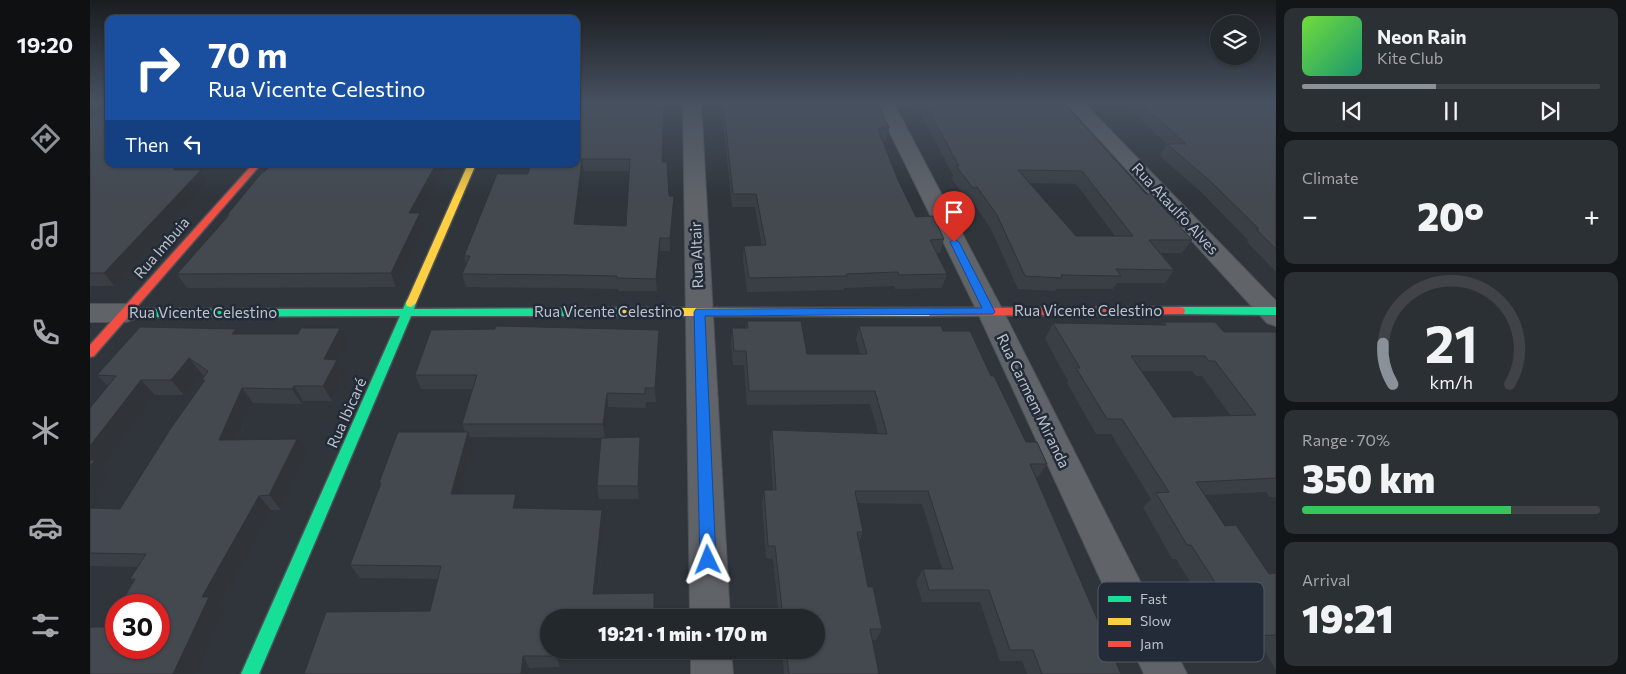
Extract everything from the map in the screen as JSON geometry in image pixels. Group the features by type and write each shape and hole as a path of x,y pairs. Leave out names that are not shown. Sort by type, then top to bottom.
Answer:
{"street":[{"name":"Rua Altair","path":"693,133 710,609"},
{"name":"Rua Carmem Miranda","path":"900,133 990,312 1121,582"},
{"name":"Rua Ataulfo Alves","path":"1103,133 1274,313"},
{"name":"Rua Imbuia","path":"90,353 254,167"},
{"name":"Rua Ibicaré","path":"250,674 471,167"},
{"name":"Rua Vicente Celestino","path":"90,313 1274,313"},
{"path":"711,659 712,674"},
{"name":"Rua Carmem Miranda","path":"1160,662 1166,674"}],"building":[{"path":"90,133 105,133 105,167 176,167 173,170 201,170 104,273 90,273"},
{"path":"580,133 663,133 662,162 667,162 669,196 674,196 670,238 660,238 656,279 617,278 617,276 462,274 470,256 464,256 497,174 528,174 530,167 580,167","holes":["582,159 630,159 626,226 574,224"]},
{"path":"726,133 880,133 898,180 916,217 933,216 944,239 930,240 947,274 899,275 898,272 846,274 847,276 749,278 744,246 766,245 756,194 733,194"},
{"path":"941,133 1091,133 1146,194 1151,194 1192,240 1149,240 1174,270 1116,269 1121,276 1061,275 1062,278 1025,276 997,215 977,187 973,188 956,166 959,166","holes":["1018,170 1082,171 1133,236 1076,236"]},
{"path":"1174,133 1276,133 1276,249 1256,229 1259,229 1210,181 1167,144 1186,144"},
{"path":"270,167 434,167 409,213 420,213 391,273 177,274 229,215 227,215 259,176"},
{"path":"747,321 801,321 807,354 867,354 859,326 941,326 943,331 970,331 991,376 994,376 1026,442 1037,442 1047,464 1030,464 1098,621 1098,662 1116,662 1121,674 1042,674 1033,650 1010,650 989,590 929,590 923,569 953,569 928,491 855,491 863,532 857,532 868,587 873,587 882,629 870,629 879,674 789,674 787,659 825,659 825,609 782,609 775,546 768,546 764,490 776,490 772,430 887,434 875,391 749,391 746,351 734,351 732,328 748,328"},
{"path":"1164,322 1215,322 1224,332 1276,332 1276,478 1196,482 1225,526 1236,525 1269,574 1276,573 1276,635 1264,635 1264,582 1215,582 1191,545 1187,545 1156,493 1169,492 1122,419 1107,419 1076,368 1080,368 1053,323 1166,325","holes":["1131,356 1205,356 1209,361 1215,361 1256,415 1173,417"]},
{"path":"496,326 659,330 655,388 645,388 645,394 607,393 603,424 462,424 477,375 415,375 431,330 495,329"},
{"path":"140,327 236,329 232,334 298,334 301,328 340,328 324,359 337,360 323,386 294,386 292,389 242,388 219,440 297,439 269,495 259,496 202,597 209,597 173,674 90,674 90,627 105,627 105,659 170,659 170,594 126,594 135,579 130,579 146,554 90,553 90,508 120,509 171,428 205,380 202,380 208,371 189,358 171,380 141,380 90,446 90,408 116,376 97,375"},
{"path":"398,432 468,432 451,494 516,494 513,508 602,510 593,594 654,593 654,609 540,609 540,656 523,656 521,674 304,674 326,612 430,611 441,566 350,565 381,483 379,483"},
{"path":"640,437 638,486 597,486 601,438"}],"traffic: fast":[{"path":"250,674 411,303"},
{"path":"1180,311 1276,311"},
{"path":"126,313 625,312"}],"traffic: slow":[{"path":"411,303 471,167"},
{"path":"625,312 930,312"}],"traffic: jam":[{"path":"90,353 254,167"},
{"path":"930,312 1180,311"}],"route":[{"path":"708,560 700,312 990,312 954,242"}]}
